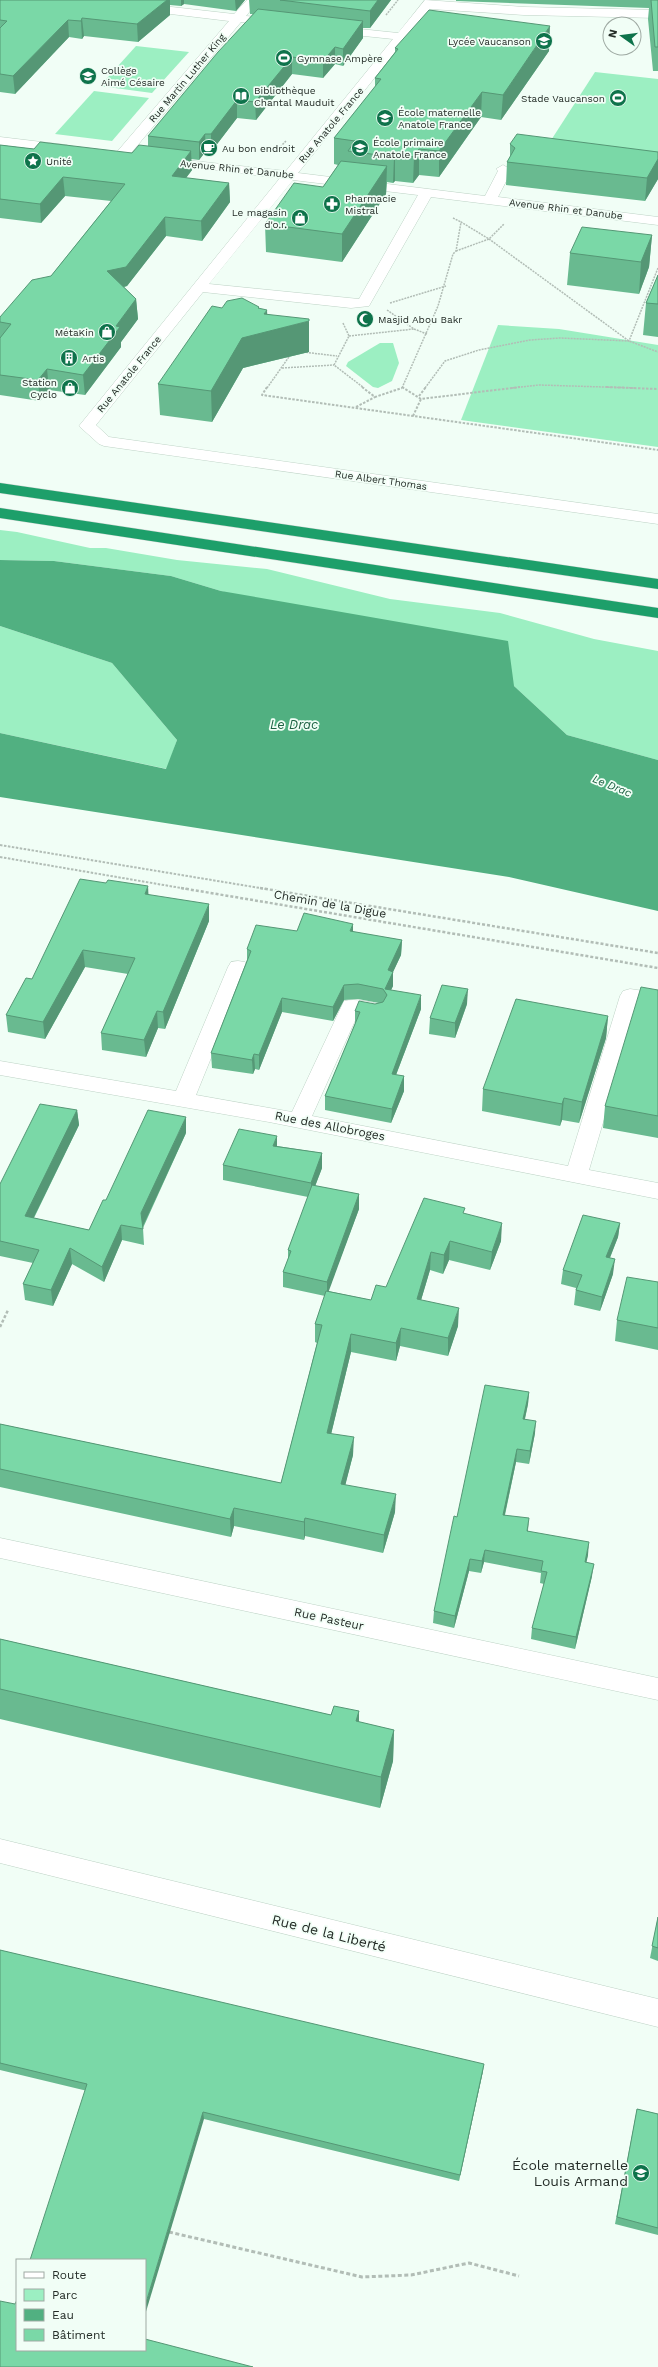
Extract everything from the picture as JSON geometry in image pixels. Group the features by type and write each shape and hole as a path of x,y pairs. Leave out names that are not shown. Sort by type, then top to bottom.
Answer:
{"highway":[{"path":"0,488 658,584"},
{"path":"0,513 658,613"}],"street":[{"path":"79,0 118,2 291,24"},
{"name":"Rue Martin Luther King","path":"121,156 253,0"},
{"path":"429,3 524,11 658,14"},
{"name":"Rue Anatole France","path":"104,440 87,426 429,3"},
{"path":"321,28 402,37"},
{"path":"0,141 78,150"},
{"path":"107,154 136,157"},
{"name":"Avenue Rhin et Danube","path":"152,159 658,221"},
{"path":"490,200 505,170 504,169"},
{"path":"200,287 351,304 364,303 427,192"},
{"name":"Rue Albert Thomas","path":"104,440 658,519"},
{"path":"183,1100 238,967"},
{"path":"576,1175 630,996 658,1000"},
{"path":"299,1120 351,1006 375,1010"},
{"name":"Rue des Allobroges","path":"0,1068 299,1120 658,1191"},
{"name":"Rue Pasteur","path":"0,1548 658,1689"},
{"name":"Rue de la Liberté","path":"0,1851 658,2013"}],"path":[{"path":"402,388 427,334 446,286 453,254 456,251 461,222 489,239 629,341 658,352"},
{"path":"456,251 489,239 505,223"},
{"path":"629,341 658,268"},
{"path":"389,304 446,286"},
{"path":"646,298 652,299"},
{"path":"325,301 342,321 349,336"},
{"path":"382,306 414,329 427,334"},
{"path":"349,336 414,329"},
{"path":"334,366 337,356 349,336"},
{"path":"419,396 445,361 479,350 530,340 560,338 629,341"},
{"path":"293,351 262,395 658,450"},
{"path":"300,352 337,356"},
{"path":"281,368 334,366 375,397"},
{"path":"421,399 539,385 658,389"},
{"path":"355,408 375,397 402,388 419,396 421,399"},
{"path":"413,416 421,399"},
{"path":"0,845 658,953"},
{"name":"Chemin de la Digue","path":"0,857 658,968"},
{"path":"0,1327 8,1310"},
{"path":"169,2232 362,2277 411,2275 469,2263 519,2276"}],"green space":[{"path":"136,46 189,52 152,93 100,86"},
{"name":"Stade Vaucanson","path":"595,72 658,79 658,161 546,148"},
{"path":"94,91 149,98 112,141 55,134"},
{"path":"498,325 559,329 658,345 658,447 461,420"},
{"path":"380,343 393,343 399,363 392,381 378,388 373,387 346,366 348,362"},
{"path":"0,530 17,532 90,548 106,548 177,560 267,569 390,599 500,613 594,639 658,651 658,760 567,735 514,686 221,591 171,576 54,561 0,560"},
{"path":"0,626 112,663 177,740 167,769 0,733"}],"water":[{"name":"Le Drac","path":"0,560 54,561 171,576 221,591 508,641 514,686 567,735 658,760 658,911 509,877 0,797 0,733 166,769 177,740 112,663 0,626"}],"building":[{"path":"0,0 167,0 137,24 82,18 81,21 68,20 13,76 0,74 0,28 7,21 0,20"},
{"path":"280,0 378,0 370,11"},
{"path":"651,0 658,0 658,47 655,47"},
{"path":"258,9 363,21 343,49 335,47 323,61 292,57 255,102 237,100 211,134 205,134 199,142 148,136 218,52"},
{"path":"429,10 550,26 503,95 482,92 439,151 419,149 414,157 395,154 394,157 348,151 355,141 334,138 381,79 375,78 398,49 395,48"},
{"path":"517,134 658,152 658,159 647,178 507,162 515,148 510,144"},
{"path":"40,142 132,153 139,145 191,151 172,176 229,183 201,221 165,217 126,267 107,271 136,299 116,326 120,327 83,375 47,369 38,380 0,375 0,338 11,324 0,322 0,317 32,280 51,276 125,184 63,177 40,204 0,199 0,145 34,149"},
{"path":"341,161 387,166 342,234 265,224 294,183 323,187"},
{"path":"582,227 652,235 641,262 570,253"},
{"path":"658,275 658,304 646,303"},
{"path":"242,298 259,307 258,308 267,310 264,314 309,319 309,321 242,338 211,391 158,384 212,306 222,308 227,301"},
{"path":"80,879 106,883 108,880 148,886 145,894 209,904 163,1012 157,1011 144,1040 101,1033 135,958 83,950 43,1022 6,1015 26,978 32,979"},
{"path":"304,913 353,924 350,931 402,940 388,970 393,972 385,989 421,995 392,1074 404,1076 392,1109 325,1096 360,1012 355,1011 359,1001 375,1004 383,1002 387,995 383,989 358,984 344,985 333,1007 282,998 259,1055 254,1054 252,1060 211,1053 251,951 247,949 256,925 297,931"},
{"path":"442,985 468,989 455,1023 430,1018"},
{"path":"641,987 658,990 658,1116 605,1106"},
{"path":"516,999 608,1016 582,1102 564,1098 562,1104 483,1089"},
{"path":"40,1104 77,1110 25,1216 89,1230 103,1200 106,1200 148,1110 186,1117 141,1213 143,1229 121,1225 102,1267 70,1248 51,1290 23,1284 39,1250 0,1241 0,1184"},
{"path":"239,1129 277,1136 273,1146 322,1153 311,1183 223,1165"},
{"path":"312,1185 359,1194 327,1282 283,1272 291,1251 288,1250"},
{"path":"424,1198 465,1208 463,1213 502,1223 492,1252 450,1241 444,1255 431,1252 417,1299 459,1308 448,1338 401,1328 396,1343 351,1334 327,1433 354,1437 341,1484 396,1494 384,1535 305,1518 304,1522 234,1508 230,1519 0,1469 0,1424 281,1483 322,1325 315,1324 326,1291 371,1300 376,1285 386,1287"},
{"path":"583,1215 620,1223 606,1257 615,1259 602,1297 576,1290 582,1275 563,1270"},
{"path":"627,1277 658,1282 658,1328 617,1320"},
{"path":"485,1385 529,1392 523,1419 536,1421 530,1451 517,1449 503,1515 529,1518 527,1531 589,1542 585,1562 594,1564 576,1637 532,1628 547,1572 541,1571 543,1561 485,1550 482,1561 470,1559 455,1616 434,1611 454,1516 457,1517"},
{"path":"0,1639 331,1715 334,1706 359,1711 356,1721 394,1730 381,1777 0,1689"},
{"path":"658,1917 658,1948 652,1946"},
{"path":"0,1950 484,2064 460,2175 203,2112 146,2303 146,2259 30,2259 87,2084 0,2063"},
{"name":"École maternelle Louis Armand","path":"637,2109 658,2114 658,2228 617,2217"},
{"path":"0,2301 15,2304 16,2302 16,2351 146,2351 146,2339 253,2367 0,2367"}],"place":[{"name":"Lycée Vaucanson","path":"544,41"},
{"name":"Gymnase Ampère","path":"284,58"},
{"name":"Collège Aimé Césaire","path":"88,76"},
{"name":"Bibliothèque Chantal Mauduit","path":"241,96"},
{"name":"Stade Vaucanson","path":"618,98"},
{"name":"École maternelle Anatole France","path":"385,118"},
{"name":"Au bon endroit","path":"209,148"},
{"name":"École primaire Anatole France","path":"360,148"},
{"name":"Unité","path":"33,161"},
{"name":"Pharmacie Mistral","path":"332,204"},
{"name":"Le magasin d'o.r.","path":"300,218"},
{"name":"Masjid Abou Bakr","path":"365,319"},
{"name":"MétaKin","path":"107,332"},
{"name":"Artis","path":"69,358"},
{"name":"Station Cyclo","path":"70,388"},
{"name":"École maternelle Louis Armand","path":"641,2173"}]}
